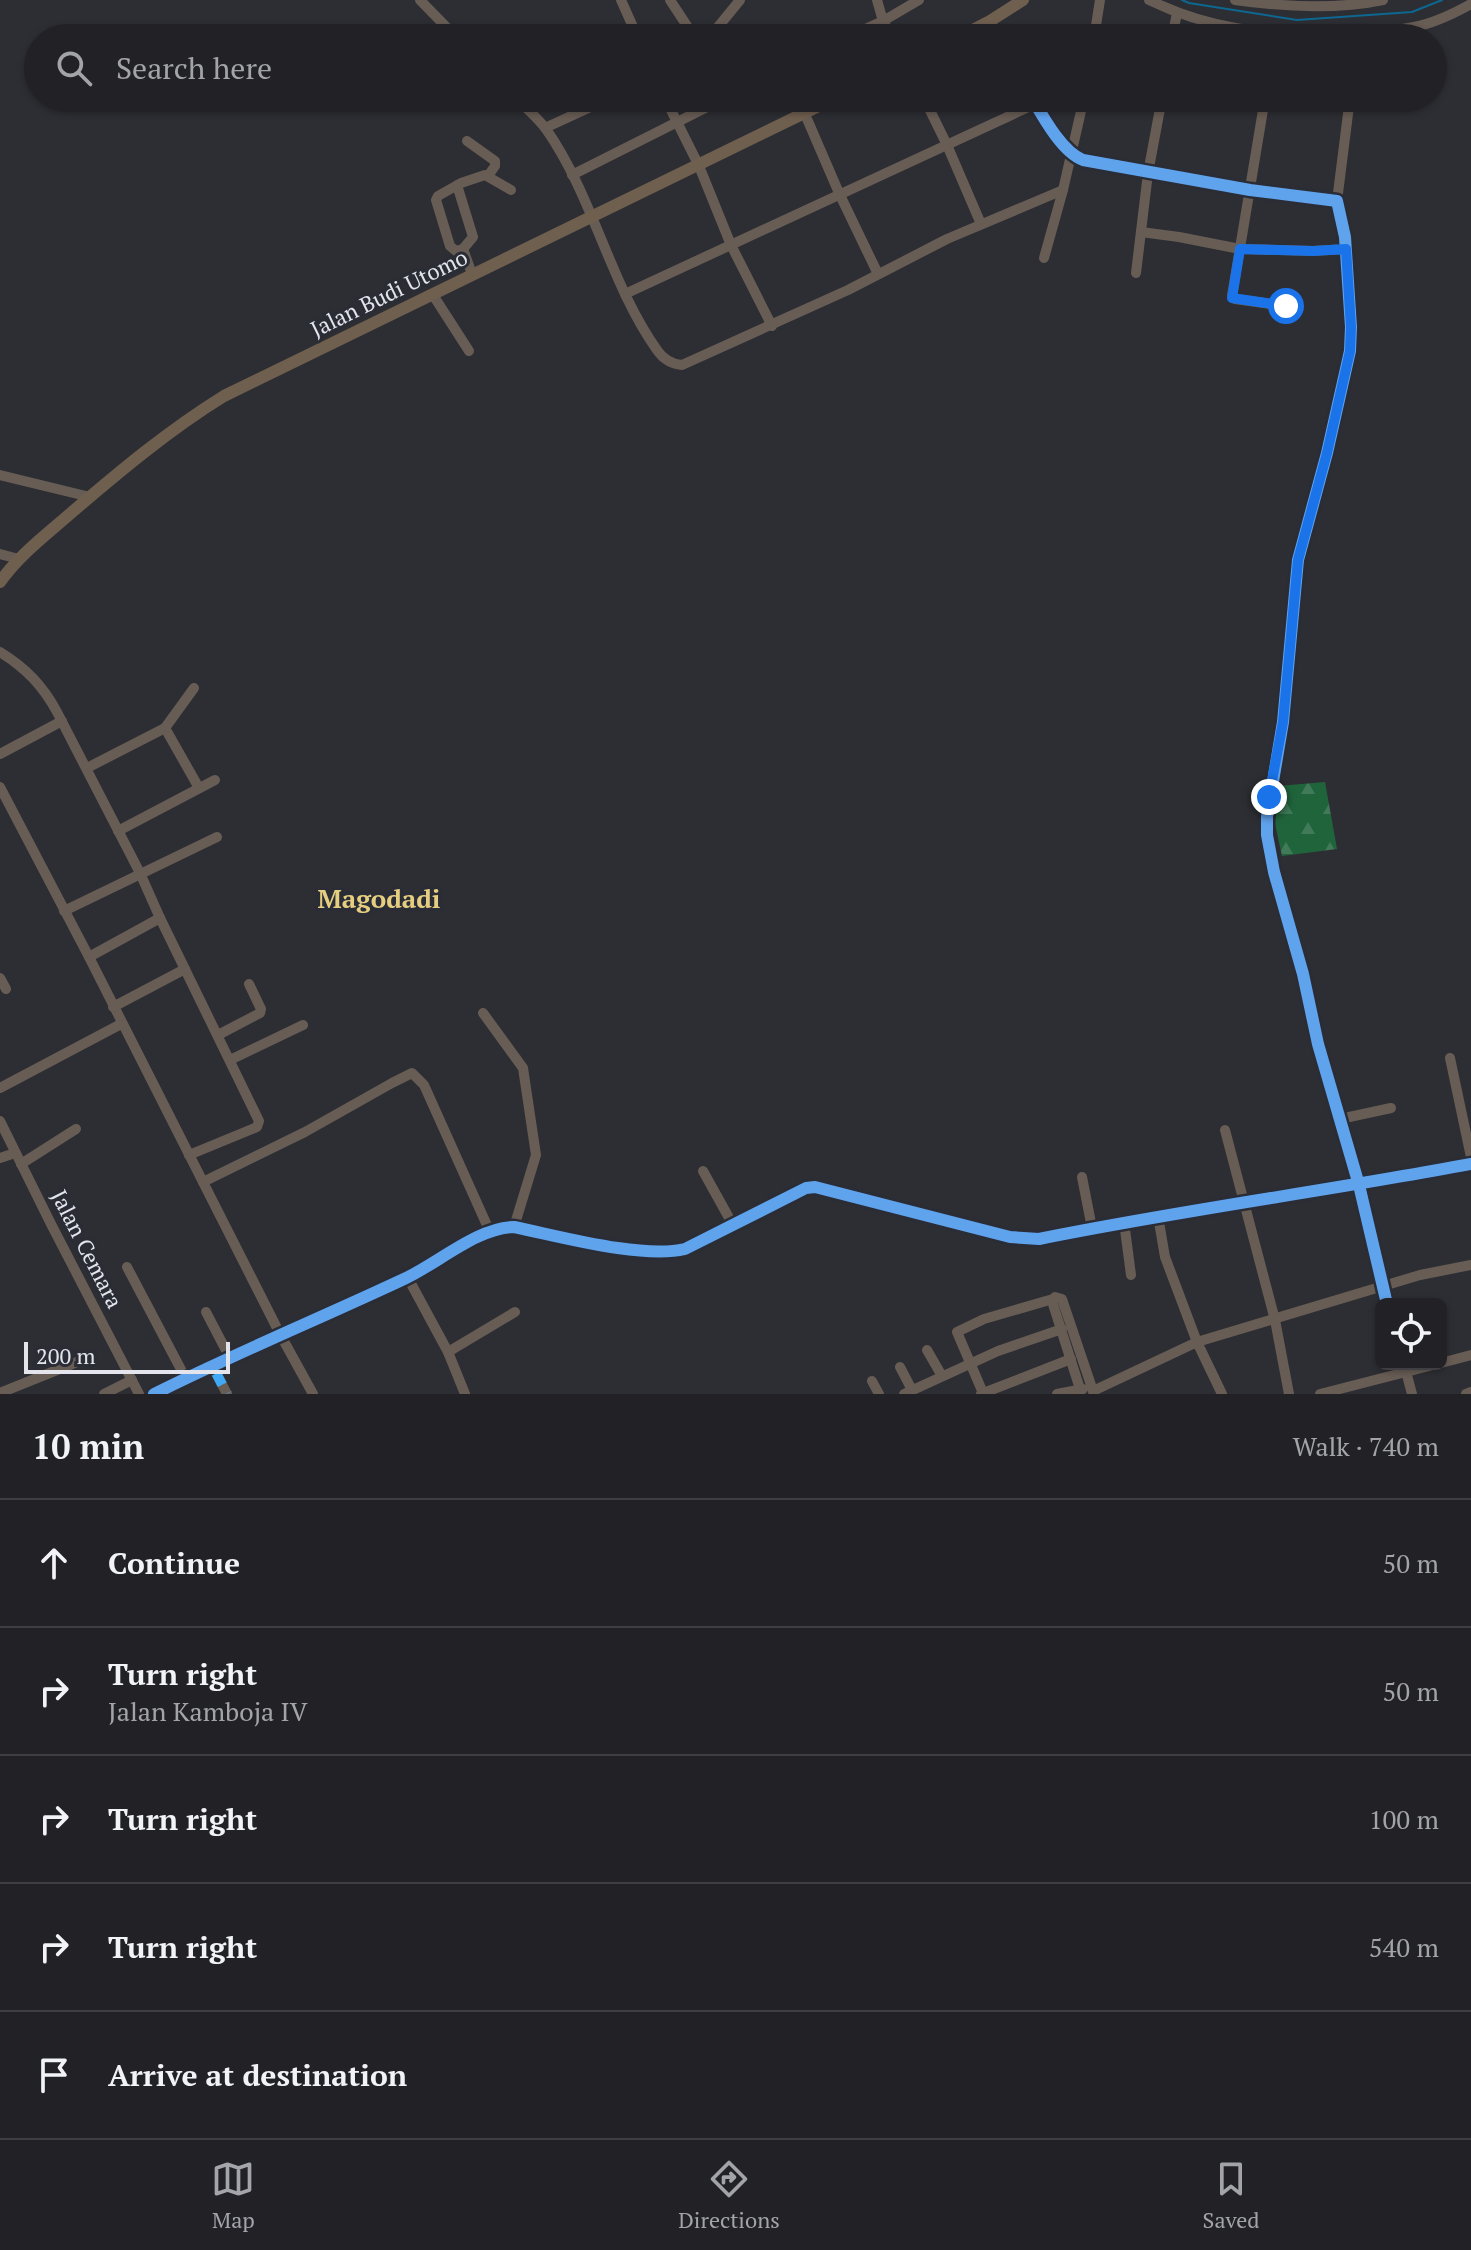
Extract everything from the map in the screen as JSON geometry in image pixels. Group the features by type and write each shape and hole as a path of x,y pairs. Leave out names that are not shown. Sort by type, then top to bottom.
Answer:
{"main road":[{"path":"984,24 1023,0"},
{"name":"Jalan Budi Utomo","path":"0,582 19,559 90,497 160,439 203,409 273,371 805,112"}],"street":[{"path":"420,0 443,24"},
{"path":"621,0 632,24"},
{"path":"670,0 686,24"},
{"path":"720,24 740,0"},
{"path":"877,0 885,24"},
{"path":"876,24 919,0"},
{"path":"1096,24 1100,0"},
{"path":"1149,0 1211,24"},
{"path":"1235,0 1335,6 1383,0"},
{"path":"1424,24 1471,4"},
{"path":"1175,24 1177,13"},
{"path":"530,112 545,128 572,175 625,294 656,349 675,364 690,363 981,224 1063,190"},
{"path":"545,128 580,112"},
{"path":"671,112 699,166 731,245 772,326"},
{"path":"572,175 698,112"},
{"path":"805,112 878,274"},
{"path":"931,112 981,224"},
{"path":"625,294 1012,112"},
{"path":"1041,112 1064,147 1073,156 1088,161 1250,190 1337,201"},
{"path":"1044,258 1073,156 1081,112"},
{"path":"1136,273 1148,173 1159,112"},
{"path":"1263,112 1232,297 1286,306"},
{"path":"1348,112 1337,201 1346,249 1350,351 1298,560 1283,722 1267,817 1267,835 1318,1044 1359,1185 1386,1298"},
{"path":"467,141 495,161 488,176"},
{"path":"457,185 473,237 463,249 456,251 450,246 436,200 438,196 457,185 482,176 488,176 511,190"},
{"path":"1141,232 1240,249 1346,249"},
{"path":"463,249 472,274"},
{"path":"433,295 469,351"},
{"path":"0,475 90,497"},
{"path":"0,554 19,559"},
{"path":"0,652 31,674 62,721 140,873 259,1121 258,1126 189,1155"},
{"path":"87,768 165,728 194,688"},
{"path":"0,754 62,721"},
{"path":"165,728 199,788"},
{"path":"118,831 215,780"},
{"path":"0,787 313,1394"},
{"path":"64,911 217,837"},
{"path":"89,957 160,918"},
{"path":"113,1007 185,969"},
{"path":"0,978 6,989"},
{"path":"218,1035 260,1013 260,1006 249,984"},
{"path":"483,1013 523,1068 536,1155 514,1227"},
{"path":"0,1088 121,1024"},
{"path":"230,1060 303,1025"},
{"path":"1450,1058 1471,1157"},
{"path":"203,1182 305,1132 412,1073 424,1085 490,1232"},
{"path":"1340,1119 1391,1108"},
{"name":"Jalan Cemara","path":"0,1121 139,1394"},
{"path":"21,1164 76,1129"},
{"path":"1225,1130 1275,1320 1289,1394"},
{"path":"0,1158 15,1153"},
{"path":"154,1394 408,1278 490,1232 506,1227 630,1249 685,1249 806,1188 815,1187 1010,1237 1039,1239 1471,1164"},
{"path":"703,1171 733,1225"},
{"path":"1082,1177 1092,1228"},
{"path":"1158,1216 1165,1257 1197,1342 1222,1394"},
{"path":"1124,1222 1131,1275"},
{"path":"1057,1394 1080,1389 1093,1392 1197,1342 1420,1275 1471,1265"},
{"path":"127,1267 186,1379"},
{"path":"408,1278 448,1352 465,1394"},
{"path":"1071,1359 982,1394 957,1334 959,1329 984,1319 1058,1297 1062,1299 1093,1392"},
{"path":"1053,1299 1080,1389"},
{"path":"206,1312 230,1358"},
{"path":"448,1352 515,1312"},
{"path":"900,1367 908,1392 998,1351 1062,1329"},
{"path":"927,1350 942,1376"},
{"path":"1447,1362 1471,1355"},
{"path":"0,1393 77,1362"},
{"path":"213,1367 227,1394"},
{"path":"1320,1394 1398,1370"},
{"path":"1406,1370 1412,1394"},
{"path":"104,1394 132,1380"},
{"path":"872,1381 879,1394"}],"green space":[{"path":"1325,782 1337,849 1282,856 1274,819 1278,786"}],"waterway":[{"path":"1182,0 1297,20 1412,12 1442,0"}],"marked path":[{"path":"213,1367 227,1394"}],"cycle path":[{"path":"1040,112 1068,150 1083,160 1250,190 1337,201 1345,237 1350,351 1298,560 1283,722 1267,817 1267,835 1318,1044 1359,1185 1386,1298"},
{"path":"154,1394 404,1279 472,1239 500,1229 514,1227 623,1249 685,1249 806,1188 815,1187 1010,1237 1039,1239 1471,1164"}],"district":[{"name":"Magodadi","path":"379,899"}],"route":[{"path":"1269,797 1283,722 1298,560 1350,351 1346,249 1240,249 1232,298 1286,306"}]}
